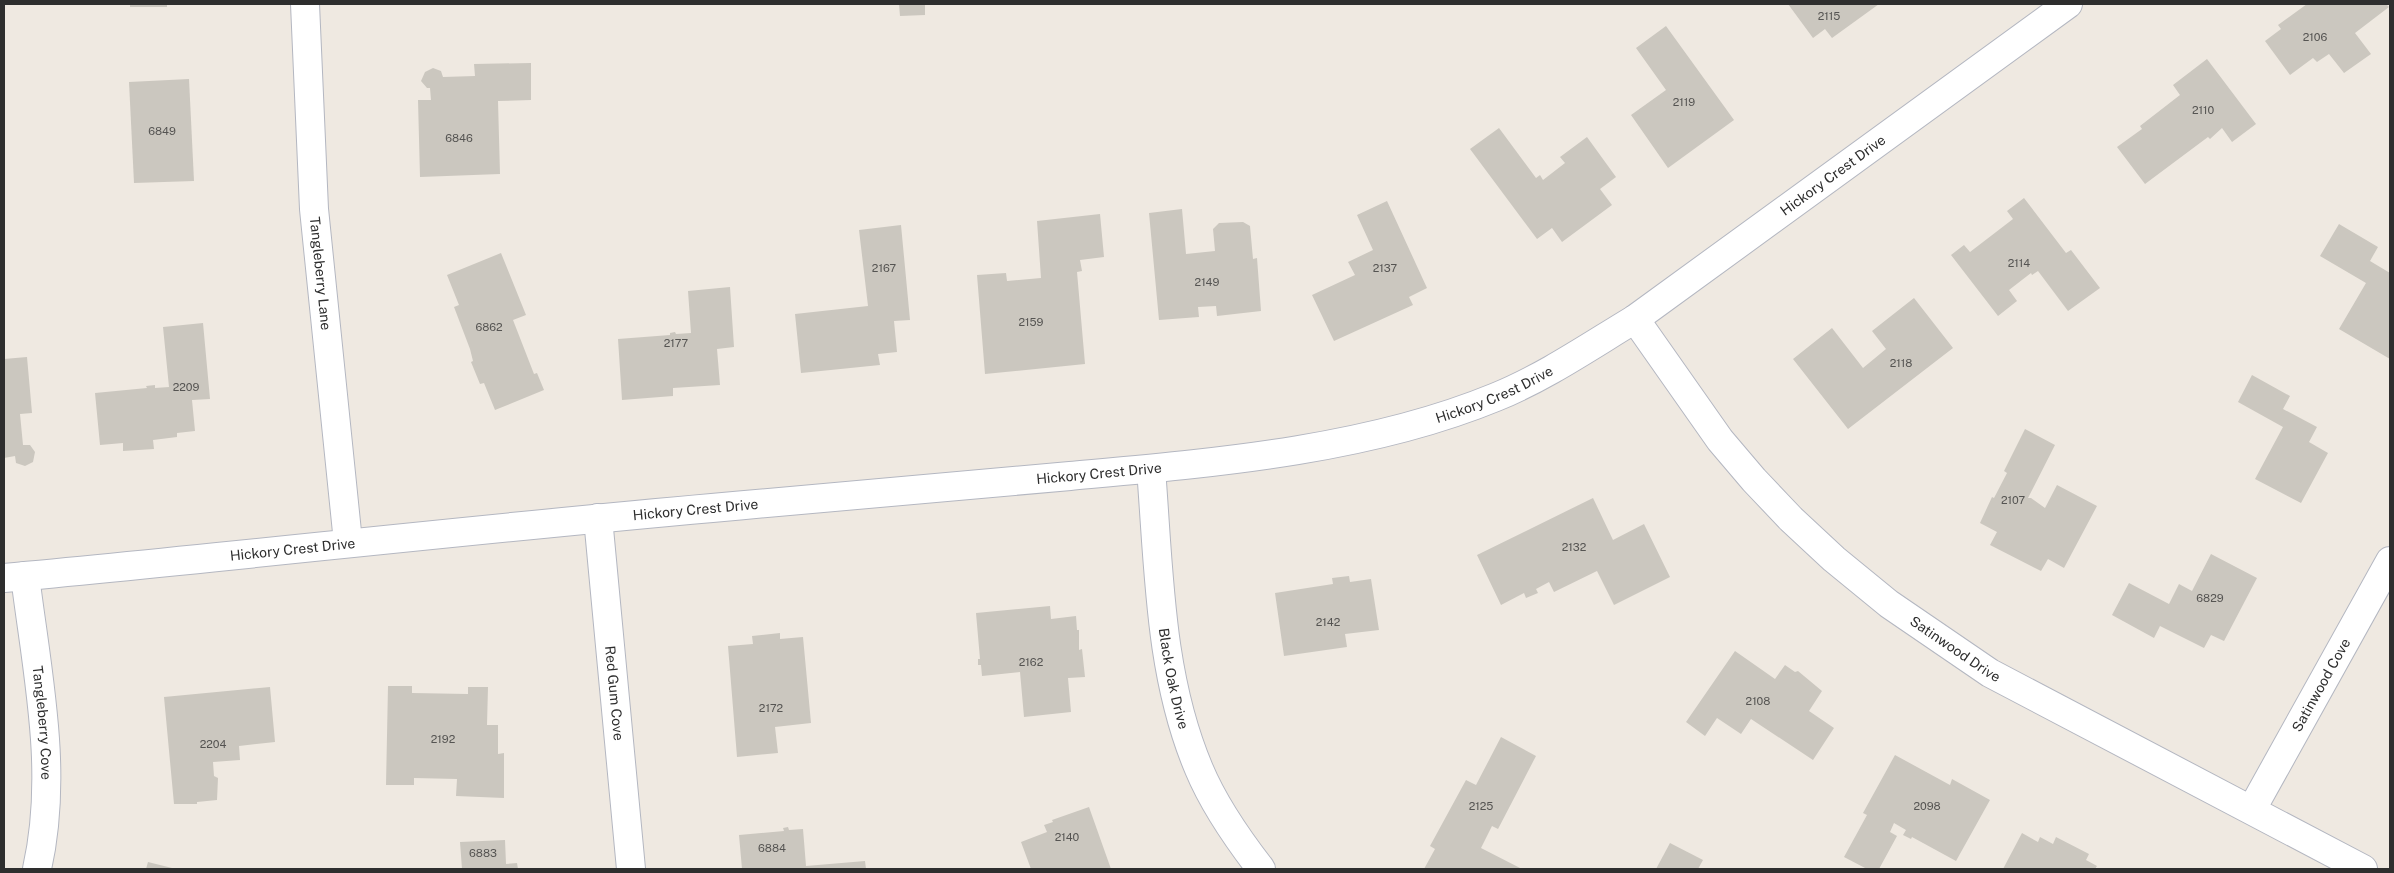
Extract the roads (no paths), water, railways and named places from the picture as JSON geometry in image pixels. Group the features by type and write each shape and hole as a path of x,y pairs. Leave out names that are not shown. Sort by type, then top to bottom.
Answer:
{"street":[{"name":"Tangleberry Lane","path":"305,4 314,209 348,542"},
{"name":"Hickory Crest Drive","path":"14,577 598,518 1151,469 1267,454 1344,441 1428,420 1498,396 1566,361 1635,319 2068,4"},
{"name":"Satinwood Drive","path":"1635,319 1720,440 1754,480 1791,519 1889,604 1990,673 2363,869"},
{"name":"Black Oak Drive","path":"1151,469 1166,647 1180,716 1199,769 1220,811 1261,869"},
{"name":"Red Gum Cove","path":"598,518 631,869"},
{"name":"Satinwood Cove","path":"2252,809 2390,561"},
{"name":"Tangleberry Cove","path":"14,577 46,748 48,790 42,846 37,869"}]}
